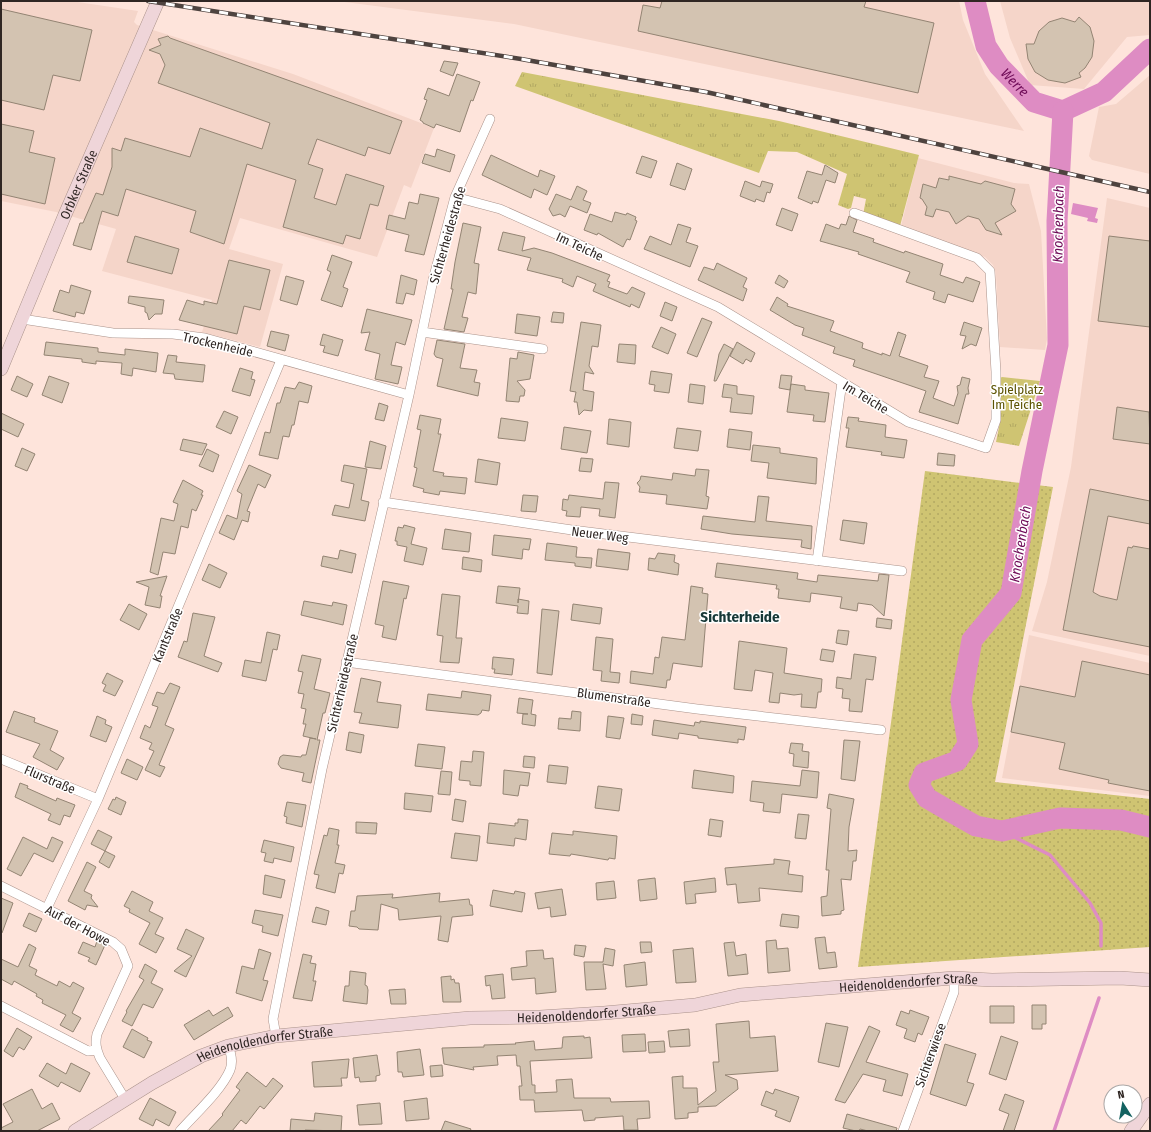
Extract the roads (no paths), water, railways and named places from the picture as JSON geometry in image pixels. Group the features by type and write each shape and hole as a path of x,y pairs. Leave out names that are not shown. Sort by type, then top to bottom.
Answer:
{"street":[{"name":"Orbker Straße","path":"1,369 158,1"},
{"name":"Sichterheidestraße","path":"276,1036 274,1019 322,770 409,395 433,280 455,198 490,119"},
{"name":"Im Teiche","path":"455,198 500,209 718,307 908,422 986,448 996,420 996,372 990,271 977,258 854,213"},
{"name":"Trockenheide","path":"22,319 113,333 173,334 205,338 409,395"},
{"path":"422,332 543,349"},
{"name":"Kantstraße","path":"47,908 98,800 281,360"},
{"path":"817,561 842,382"},
{"name":"Neuer Weg","path":"384,502 572,530 902,571"},
{"name":"Blumenstraße","path":"346,662 696,709 881,730"},
{"name":"Flurstraße","path":"1,759 98,800"},
{"name":"Auf der Howe","path":"1,886 113,942 121,950 128,966 97,1034 96,1050"},
{"name":"Heidenoldendorfer Straße","path":"1120,978 1150,972"},
{"name":"Heidenoldendorfer Straße","path":"75,1131 125,1099 183,1065 228,1046 276,1036 470,1018 540,1017 604,1013 695,1005 740,995 954,978 992,980 1120,978 1150,980"},
{"name":"Sichterwiese","path":"903,1131 954,992 954,978"},
{"path":"1,1006 88,1051 96,1050 125,1099"},
{"path":"180,1131 222,1085 230,1069 231,1054 228,1046"},
{"path":"1131,1131 1150,1104"}],"waterway":[{"name":"Werre","path":"975,1 986,46 999,66 1034,102 1063,111 1104,92 1150,49"},
{"name":"Knochenbach","path":"1063,111 1057,221 1058,345 1032,471 1011,593 972,640 961,700 968,744 957,761 924,773 919,785 927,798 976,826 1002,831 1060,818 1121,820 1150,827"},
{"path":"1002,831 1050,855 1090,903 1101,923 1101,946"},
{"path":"1054,1131 1099,998"}],"railway":[{"path":"148,1 521,59 706,92 1150,192"}],"district":[{"name":"Sichterheide","path":"740,617"}],"park label":[{"name":"Spielplatz Im Teiche","path":"1017,396"}]}
